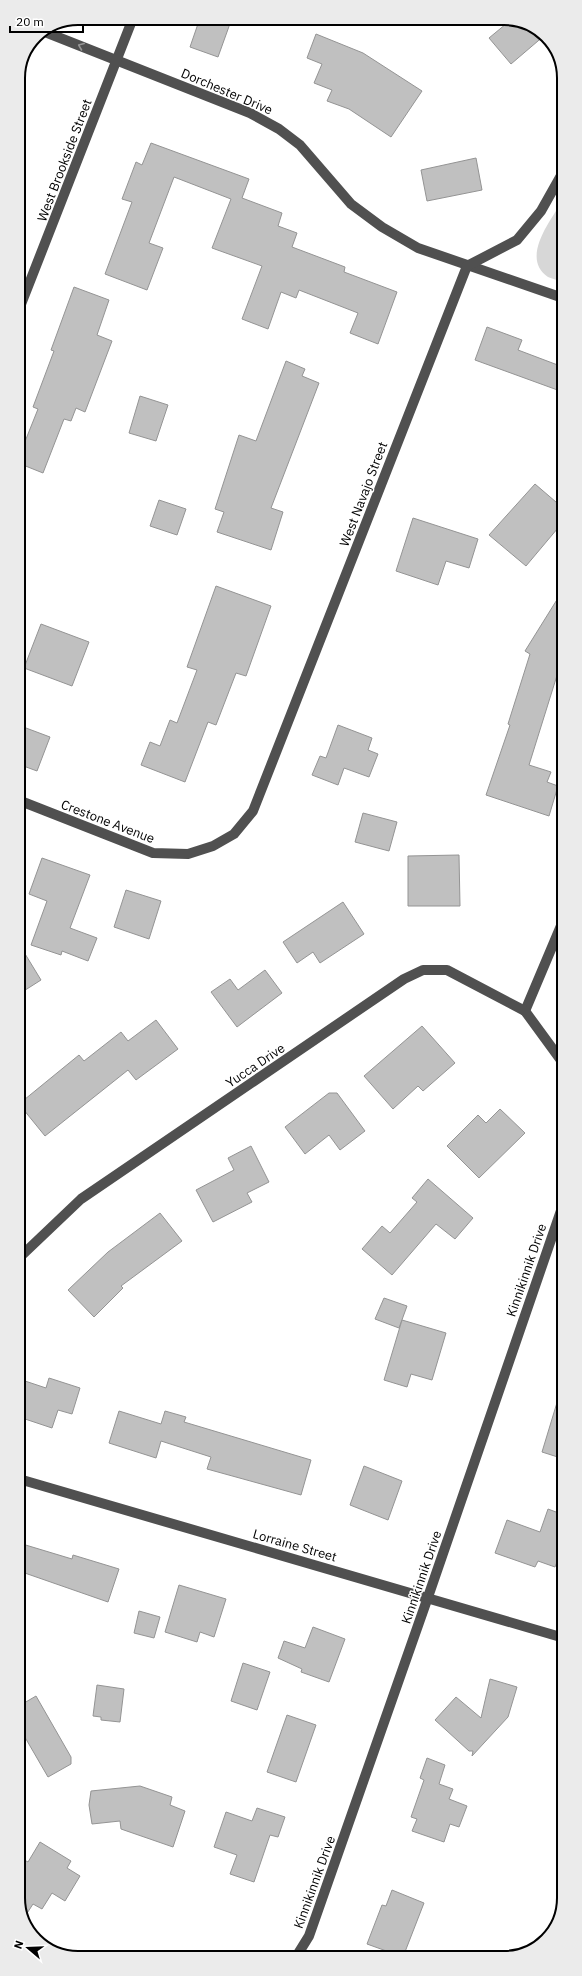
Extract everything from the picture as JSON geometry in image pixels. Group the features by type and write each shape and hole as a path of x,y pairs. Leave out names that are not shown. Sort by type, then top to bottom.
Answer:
{"street":[{"name":"West Brookside Street","path":"25,294 130,25"},
{"name":"Dorchester Drive","path":"49,34 250,113 279,129 300,145 350,204 382,227 418,248 557,296"},
{"path":"467,266 517,240 541,211 557,183"},
{"name":"West Navajo Street","path":"213,846 234,834 253,811 467,266"},
{"name":"Crestone Avenue","path":"25,803 153,853 188,854 213,846"},
{"path":"557,935 524,1012 557,1055"},
{"name":"Yucca Drive","path":"25,1252 81,1200 404,979 423,970 447,970 524,1012"},
{"name":"Kinnikinnik Drive","path":"300,1951 309,1936 557,1222"},
{"name":"Lorraine Street","path":"25,1481 428,1597 557,1636"}],"shaded area":[{"path":"557,210 557,280 548,277 540,269 537,260 537,250 540,239"}],"building":[{"path":"198,25 229,25 218,57 190,47"},
{"path":"505,25 507,25 524,29 540,39 511,64 489,38"},
{"path":"316,34 363,53 422,91 391,137 349,109 327,101 332,90 314,83 322,64 307,58"},
{"path":"151,143 249,179 242,198 282,213 278,226 297,233 292,247 345,267 344,272 397,292 378,344 350,333 358,313 299,290 296,298 281,292 268,329 242,319 262,266 212,248 231,199 174,177 149,243 163,248 147,290 105,274 132,202 122,199 136,162 142,165"},
{"path":"476,158 482,190 427,201 421,170"},
{"path":"74,287 109,300 97,335 112,341 85,412 76,408 71,421 64,419 43,473 25,466 25,442 38,409 33,407 54,351 51,350"},
{"path":"487,327 522,340 518,350 557,365 557,390 475,360"},
{"path":"286,361 305,369 302,376 319,383 271,508 283,512 271,550 217,532 224,512 215,509 239,435 256,441"},
{"path":"140,396 168,405 156,441 129,433"},
{"path":"535,484 557,503 557,529 526,566 489,535"},
{"path":"159,500 186,509 177,535 150,526"},
{"path":"413,518 478,539 469,568 446,561 438,585 396,571"},
{"path":"216,586 271,606 246,676 236,673 216,725 208,722 185,782 141,765 150,742 160,746 170,720 177,723 197,670 187,667"},
{"path":"557,600 557,675 529,765 551,772 547,782 557,786 549,816 486,795 510,725 508,724 530,654 525,651"},
{"path":"41,624 89,642 72,686 25,668"},
{"path":"338,725 372,738 368,750 378,754 369,777 344,768 338,785 312,775 320,756 326,758"},
{"path":"25,728 50,737 37,771 25,767"},
{"path":"363,813 397,822 389,851 355,842"},
{"path":"459,855 460,906 408,906 408,856"},
{"path":"42,858 90,875 70,928 97,938 88,961 62,951 61,955 31,945 47,901 29,894"},
{"path":"126,890 161,901 149,939 114,927"},
{"path":"343,902 364,934 320,963 313,952 297,963 283,942"},
{"path":"25,954 41,980 25,990"},
{"path":"265,970 282,993 237,1027 211,992 230,979 238,990"},
{"path":"156,1020 178,1049 136,1080 128,1070 45,1136 25,1111 25,1099 79,1055 84,1061 121,1032 128,1041"},
{"path":"422,1026 455,1063 423,1091 418,1086 393,1109 364,1076"},
{"path":"329,1093 337,1093 365,1131 340,1150 329,1135 305,1154 285,1127"},
{"path":"500,1109 525,1133 479,1178 447,1146 478,1115 486,1123"},
{"path":"251,1146 269,1182 247,1193 252,1202 213,1222 196,1190 234,1170 228,1158"},
{"path":"428,1179 473,1218 455,1239 436,1224 392,1275 362,1249 382,1226 390,1233 417,1202 412,1198"},
{"path":"160,1213 182,1241 121,1286 123,1288 94,1317 68,1290 108,1252"},
{"path":"384,1298 407,1306 399,1328 375,1319"},
{"path":"402,1320 446,1333 432,1380 411,1374 407,1387 384,1380"},
{"path":"49,1378 80,1388 72,1414 58,1410 52,1428 25,1419 25,1381 46,1388"},
{"path":"557,1403 557,1457 542,1452"},
{"path":"119,1411 161,1424 165,1411 186,1417 184,1422 311,1460 301,1495 207,1469 211,1457 161,1441 156,1458 109,1443"},
{"path":"364,1466 402,1481 388,1520 350,1505"},
{"path":"548,1509 557,1512 557,1562 555,1567 538,1561 535,1567 495,1553 507,1520 540,1532"},
{"path":"25,1545 72,1559 73,1555 119,1569 108,1602 25,1573"},
{"path":"179,1585 226,1599 214,1637 200,1632 197,1642 165,1632"},
{"path":"139,1611 160,1617 154,1638 134,1633"},
{"path":"313,1627 345,1639 329,1682 301,1672 302,1669 278,1658 284,1641 305,1648"},
{"path":"243,1663 270,1672 257,1710 231,1701"},
{"path":"490,1679 517,1687 508,1717 472,1756 473,1751 469,1751 435,1720 456,1697 481,1718"},
{"path":"97,1685 124,1689 120,1722 101,1720 101,1717 93,1716"},
{"path":"36,1696 71,1757 71,1764 48,1777 25,1737 25,1702"},
{"path":"287,1715 316,1725 296,1782 267,1772"},
{"path":"427,1758 445,1765 439,1784 453,1789 449,1799 467,1806 459,1827 450,1824 444,1842 412,1831 417,1819 411,1817 424,1780 420,1778"},
{"path":"140,1786 172,1797 170,1805 185,1811 173,1847 121,1829 120,1821 92,1824 89,1805 91,1791"},
{"path":"257,1808 285,1817 278,1837 270,1835 254,1882 230,1874 237,1855 214,1847 226,1812 252,1821"},
{"path":"40,1842 71,1861 67,1868 80,1876 65,1901 52,1893 42,1909 33,1904 27,1913 25,1898 25,1860 28,1862"},
{"path":"392,1890 424,1903 405,1951 386,1951 367,1944 382,1905 386,1906"}]}
